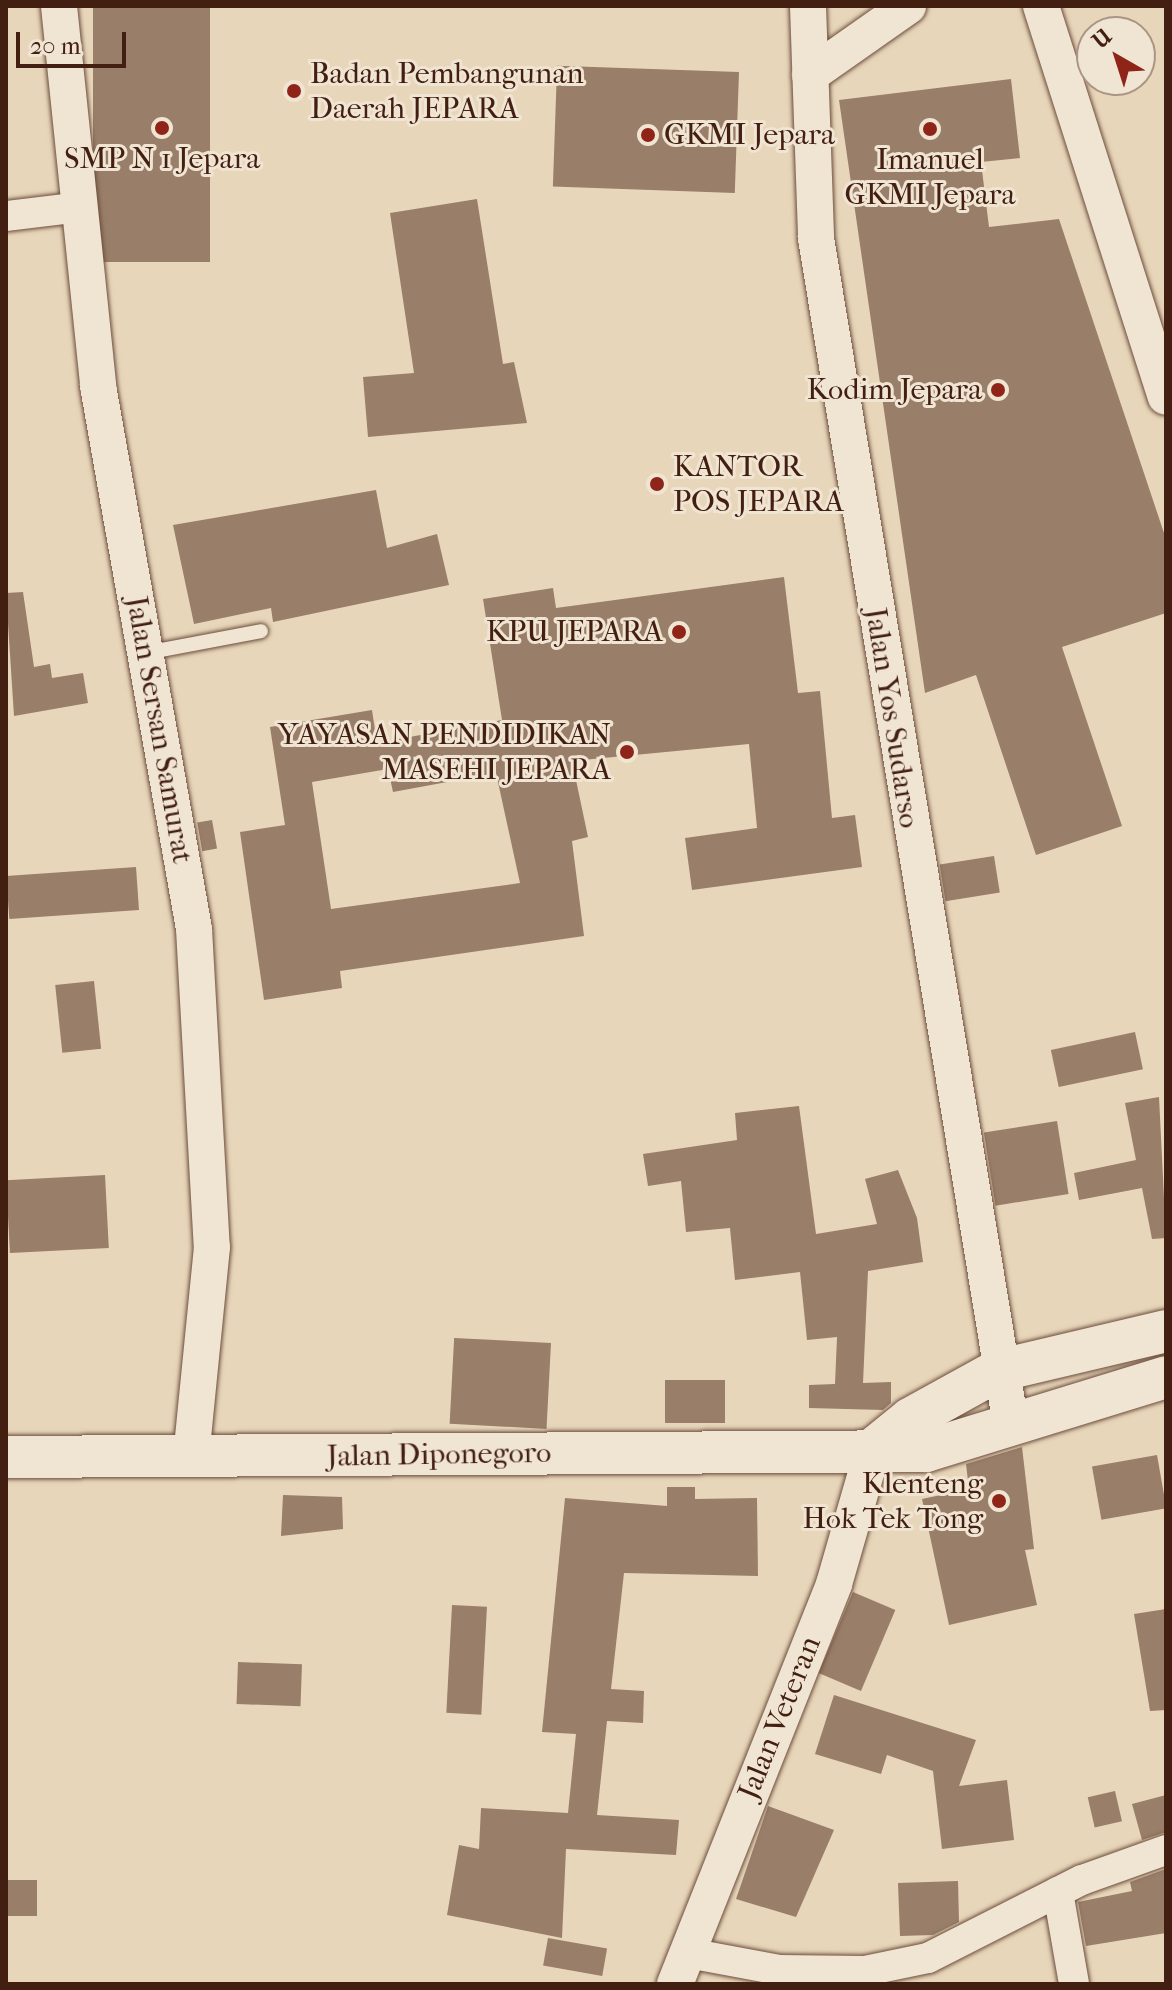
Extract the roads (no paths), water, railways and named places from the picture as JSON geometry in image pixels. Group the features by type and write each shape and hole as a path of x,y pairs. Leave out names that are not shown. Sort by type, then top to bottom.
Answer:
{"main road":[{"path":"873,1449 910,1419 997,1371 1166,1331"},
{"name":"Jalan Diponegoro","path":"6,1457 926,1451 1166,1377"}],"street":[{"name":"Jalan Sersan Samurat","path":"59,6 98,386 194,929 209,1119 208,1330 191,1457"},
{"name":"Jalan Yos Sudarso","path":"808,6 816,238 997,1371 1011,1426"},
{"path":"810,75 908,6"},
{"path":"1041,6 1155,338 1166,397"},
{"path":"6,216 81,207"},
{"name":"Jalan Veteran","path":"682,1968 834,1584 873,1449"},
{"path":"682,1968 865,1971 928,1958 1058,1892 1166,1850"},
{"path":"1058,1892 1074,1984"}],"lane":[{"path":"145,653 261,631"}],"place":[{"name":"Badan Pembangunan Daerah JEPARA","path":"294,91"},
{"name":"SMP N 1 Jepara","path":"162,128"},
{"name":"Imanuel GKMI Jepara","path":"930,129"},
{"name":"GKMI Jepara","path":"648,135"},
{"name":"Kodim Jepara","path":"998,390"},
{"name":"KANTOR POS JEPARA","path":"657,484"},
{"name":"KPU JEPARA","path":"679,632"},
{"name":"YAYASAN PENDIDIKAN MASEHI JEPARA","path":"627,752"},
{"name":"Klenteng Hok Tek Tong","path":"999,1501"}]}
